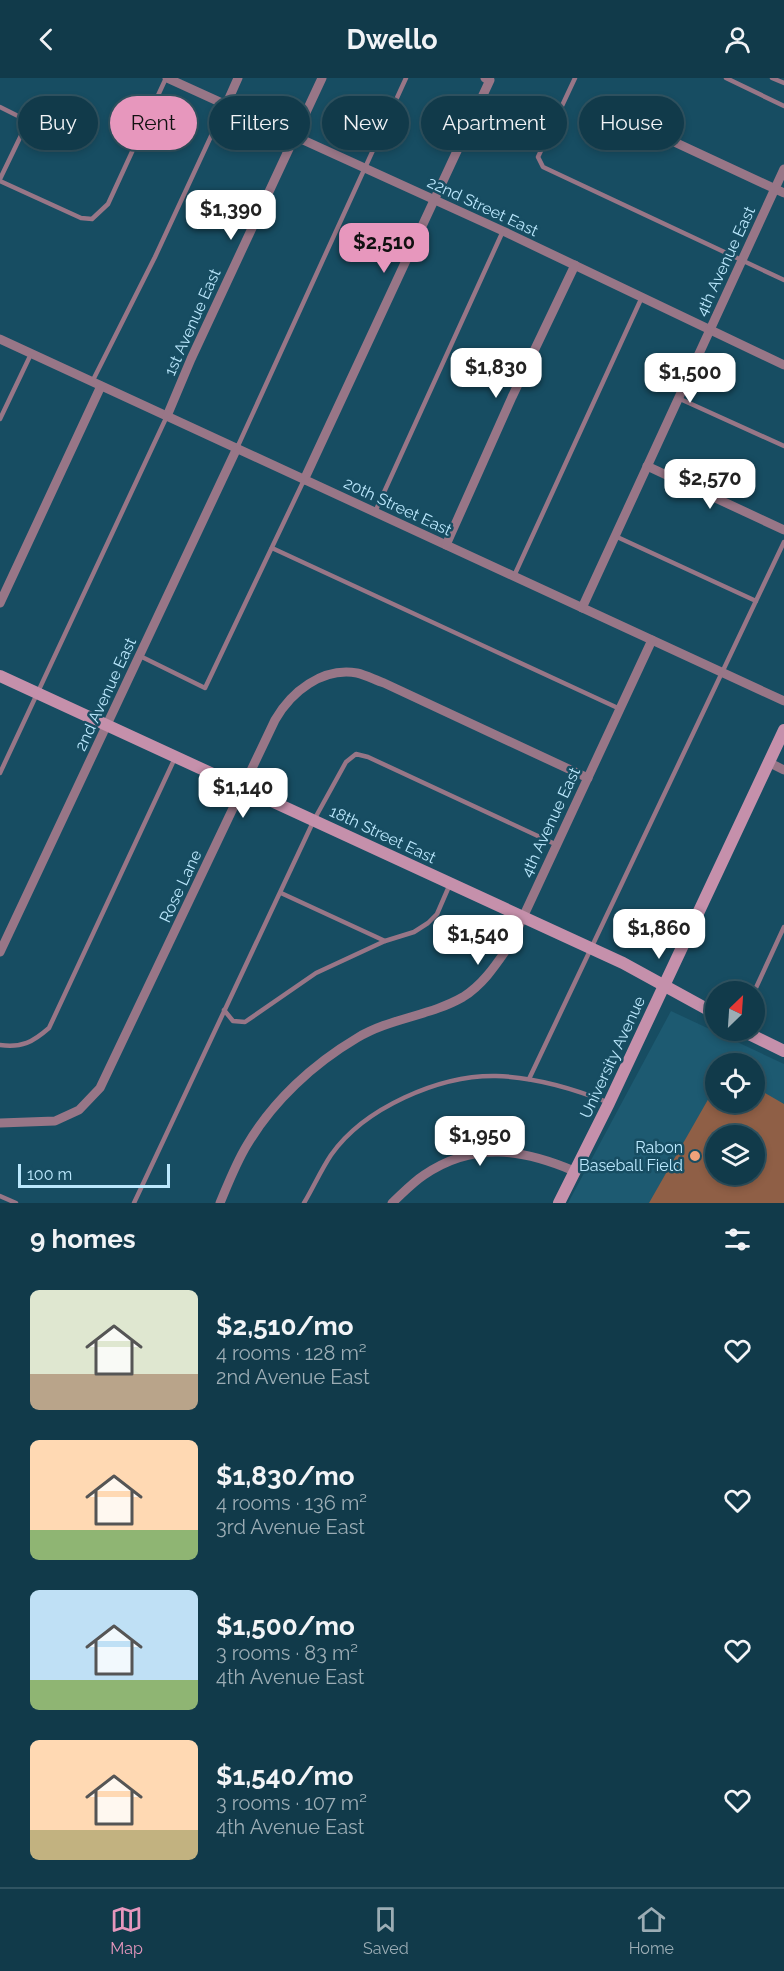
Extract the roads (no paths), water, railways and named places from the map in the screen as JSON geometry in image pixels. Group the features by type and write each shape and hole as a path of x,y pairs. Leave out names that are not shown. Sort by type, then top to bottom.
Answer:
{"street":[{"name":"22nd Street East","path":"167,78 209,97"},
{"path":"230,96 238,78"},
{"name":"1st Avenue East","path":"310,103 322,78"},
{"path":"304,480 488,79"},
{"name":"22nd Street East","path":"310,143 503,231 784,365"},
{"path":"684,146 780,191"},
{"name":"1st Avenue East","path":"167,416 288,150"},
{"name":"4th Avenue East","path":"582,608 742,260 780,191 784,169"},
{"path":"446,545 574,265"},
{"name":"20th Street East","path":"0,339 784,701"},
{"path":"0,603 97,384"},
{"name":"2nd Avenue East","path":"0,952 237,448"},
{"path":"647,466 784,530"},
{"name":"4th Avenue East","path":"220,1203 246,1146 274,1106 315,1067 358,1037 399,1018 435,1009 464,996 491,973 511,943 555,844 652,640"},
{"name":"Rose Lane","path":"1,1125 55,1121 79,1110 100,1088 285,703 301,689 325,675 355,673 384,683 588,778"},
{"name":"18th Street East","path":"0,676 591,948 705,1008"},
{"name":"University Avenue","path":"560,1203 784,730"},
{"path":"768,762 784,770"},
{"path":"764,1041 784,1051"},
{"path":"392,1203 424,1175 461,1157 499,1150 543,1158 574,1172"}],"lane":[{"path":"18,142 0,180 81,218 92,219 108,204 167,78"},
{"path":"237,448 406,78"},
{"path":"575,78 537,157 543,167 784,280"},
{"path":"726,78 784,106"},
{"path":"772,78 784,84"},
{"path":"0,107 18,116"},
{"path":"45,112 57,113 62,119 62,127 54,135 43,133 39,126 40,118 45,112"},
{"path":"97,384 209,142"},
{"path":"375,512 503,231"},
{"path":"514,576 642,297"},
{"path":"0,419 31,353"},
{"path":"678,398 784,446"},
{"path":"0,774 167,416"},
{"path":"139,656 205,688 304,480"},
{"path":"615,536 756,601"},
{"path":"529,1079 784,542"},
{"path":"272,548 620,709"},
{"path":"134,1203 314,820 346,762 356,754 368,757 555,844"},
{"path":"0,1045 15,1047 34,1041 49,1028 176,756"},
{"path":"224,1010 233,1021 245,1022 316,973 385,941 414,932 428,923 443,903 450,884"},
{"path":"281,892 385,941"},
{"path":"759,981 784,927"},
{"path":"304,1203 331,1155 356,1129 382,1110 415,1094 453,1082 494,1076 529,1079 583,1093 609,1103"},
{"path":"0,1196 16,1203"}],"place":[{"name":"Rabon Baseball Field","path":"695,1156"}]}
